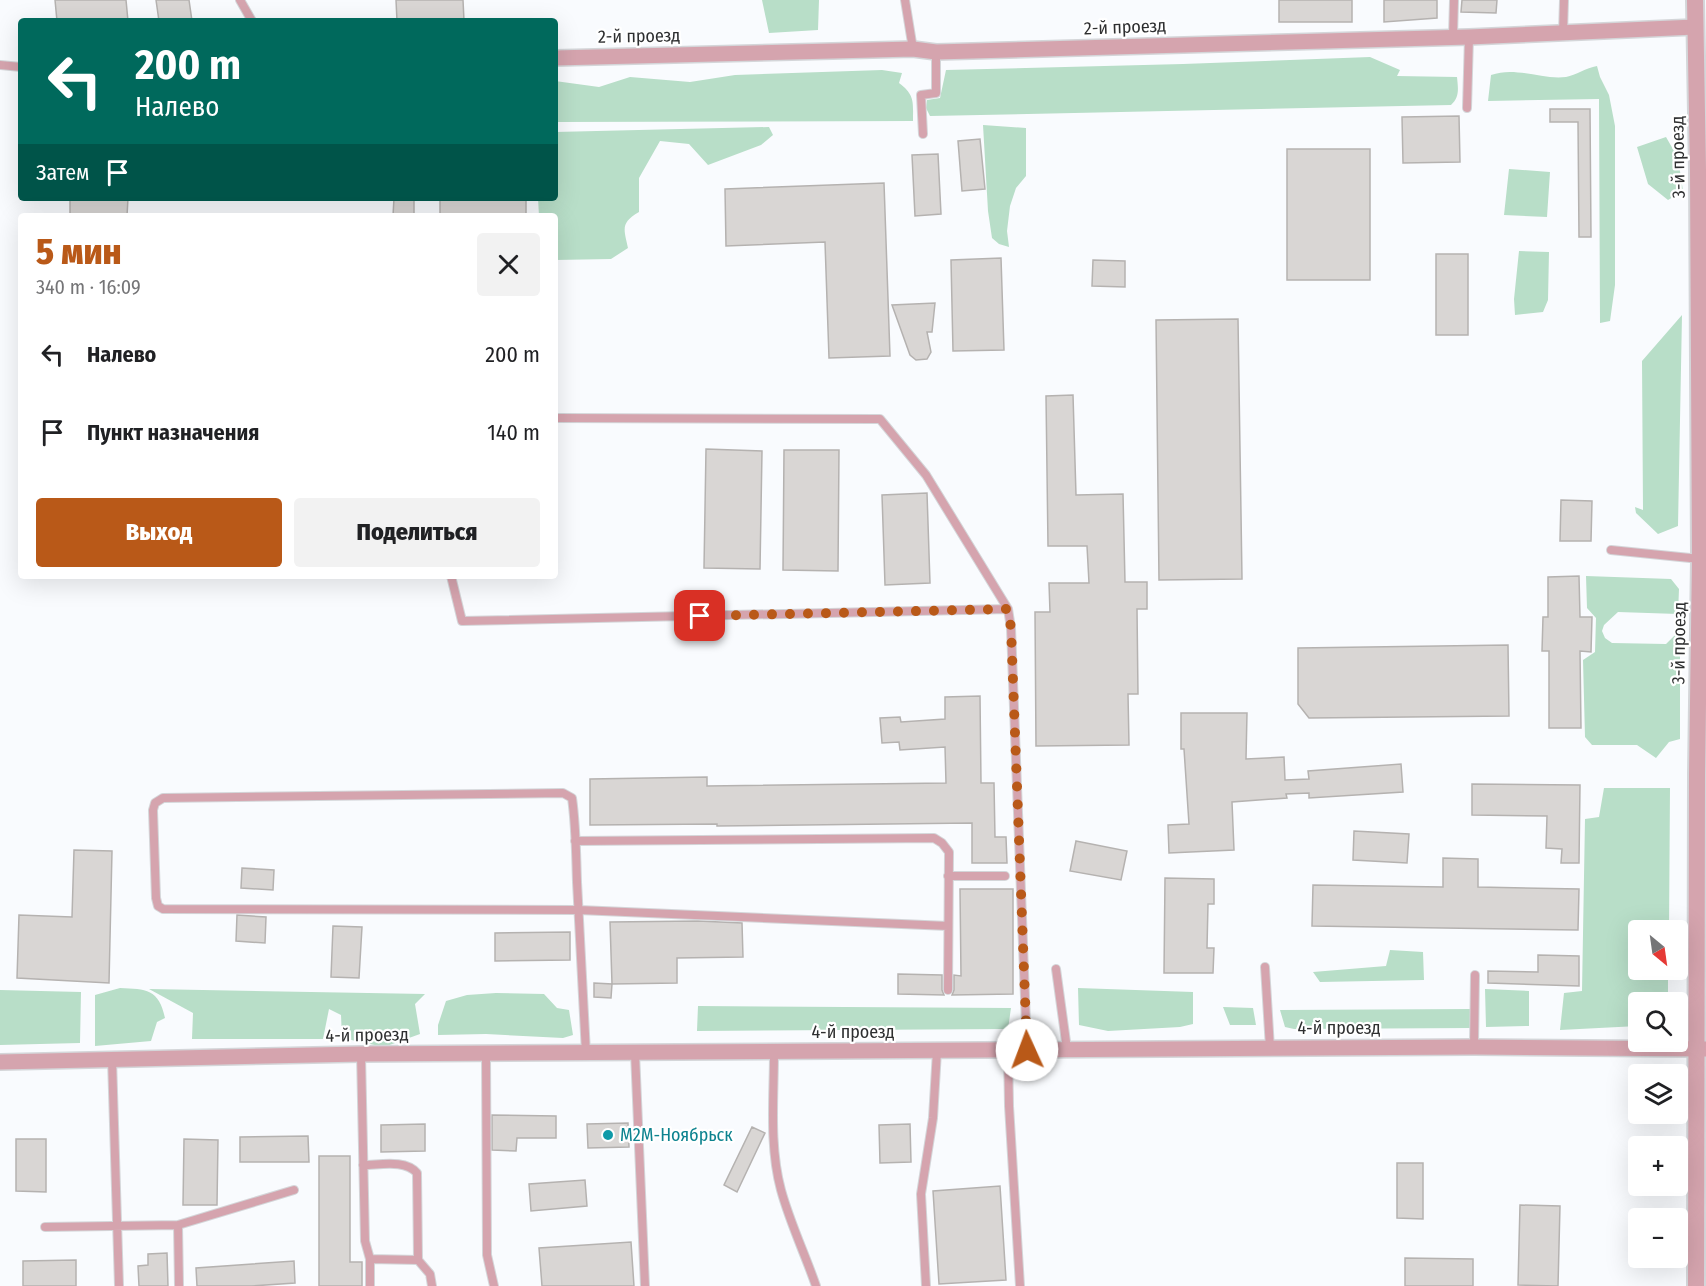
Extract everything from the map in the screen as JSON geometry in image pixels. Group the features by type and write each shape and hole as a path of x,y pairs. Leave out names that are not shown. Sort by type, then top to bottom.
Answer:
{"street":[{"name":"3-й проезд","path":"1696,1286 1701,1264 1702,168 1695,27 1699,7"},
{"name":"2-й проезд","path":"558,58 913,49 936,52 1563,34 1695,27"},
{"name":"4-й проезд","path":"0,1062 361,1054 1474,1047 1701,1049"}],"lane":[{"path":"240,0 250,18"},
{"path":"905,0 913,49"},
{"path":"1453,37 1454,0"},
{"path":"1563,34 1564,0"},
{"path":"1467,108 1469,37"},
{"path":"924,134 921,95 936,93 936,52"},
{"path":"0,65 18,67"},
{"path":"558,418 880,419 926,475 1008,609 1011,628 1027,1050"},
{"path":"1611,550 1700,560"},
{"path":"452,579 462,621 1008,609"},
{"path":"586,1053 579,910 572,798 563,793 163,798 155,803 153,810 156,898 158,906 163,909 579,910 948,926"},
{"path":"575,841 934,838 942,843 949,852 948,990"},
{"path":"948,876 1005,876"},
{"path":"1265,967 1270,1048"},
{"path":"1056,969 1067,1049"},
{"path":"1474,975 1474,1047"},
{"path":"926,1286 921,1194 933,1118 937,1051"},
{"path":"1008,1051 1009,1106 1020,1286"},
{"path":"774,1052 773,1120 776,1167 781,1191 816,1286"},
{"path":"635,1053 645,1286"},
{"path":"361,1054 365,1241 370,1259 370,1286"},
{"path":"486,1054 487,1255 494,1286"},
{"path":"112,1059 119,1286"},
{"path":"363,1165 404,1165 413,1168 417,1173 418,1260 430,1274 432,1286"},
{"path":"45,1227 178,1225 294,1190"},
{"path":"178,1225 179,1286"},
{"path":"370,1259 418,1260"}],"green space":[{"path":"762,0 819,0 818,30 769,33"},
{"path":"1370,57 1400,70 1397,76 1457,77 1456,99 1451,105 930,116 926,108 927,100 940,98 946,70"},
{"path":"1597,66 1609,95 1615,126 1615,285 1610,321 1600,323 1599,99 1488,101 1491,75 1519,72 1547,77 1566,77"},
{"path":"882,70 902,73 899,83 908,91 912,99 913,121 558,122 558,81 599,87 630,77 690,82 735,75"},
{"path":"983,125 1026,128 1026,176 1016,188 1010,206 1007,231 1009,247 999,244 992,238 988,211"},
{"path":"769,127 773,135 761,145 708,165 689,144 660,141 639,178 639,212 626,223 625,227 628,248 611,259 558,260 558,213 539,213 538,201 558,201 558,132"},
{"path":"1666,137 1678,158 1683,191 1668,200 1648,184 1637,147"},
{"path":"1509,169 1550,172 1547,217 1504,215"},
{"path":"1519,251 1549,252 1548,300 1543,312 1515,315 1514,299"},
{"path":"1682,315 1678,526 1658,534 1636,513 1635,507 1643,510 1642,361"},
{"path":"1586,576 1671,579 1679,589 1678,614 1618,612 1604,625 1602,631 1605,638 1612,643 1666,644 1676,634 1680,637 1680,739 1669,742 1656,758 1637,745 1592,745 1585,737 1583,660 1595,652 1596,618 1587,608"},
{"path":"1604,788 1670,788 1669,920 1628,920 1628,980 1668,980 1668,992 1628,992 1628,1027 1560,1030 1564,993 1582,991 1585,819 1599,817"},
{"path":"1390,950 1423,952 1424,980 1320,982 1313,972 1386,966"},
{"path":"120,988 150,992 159,1001 165,1018 157,1022 151,1041 95,1046 95,995"},
{"path":"1078,988 1193,992 1193,1024 1180,1027 1108,1031 1079,1025"},
{"path":"149,989 425,994 415,1004 420,1034 384,1047 342,1038 341,1015 329,1009 323,1039 192,1039 193,1013"},
{"path":"1485,989 1529,991 1529,1026 1486,1027"},
{"path":"0,990 81,992 80,1043 0,1045"},
{"path":"544,994 557,1008 569,1010 573,1035 563,1038 486,1034 438,1035 438,1025 446,1001 467,995"},
{"path":"698,1006 1011,1008 1008,1029 697,1031"},
{"path":"1223,1007 1253,1008 1256,1025 1230,1025"},
{"path":"1471,1009 1471,1028 1294,1029 1285,1027 1280,1010"}],"building":[{"path":"55,0 126,0 128,18 57,18"},
{"path":"156,0 189,0 192,18 159,18"},
{"path":"396,0 463,0 464,18 397,18"},
{"path":"1279,0 1352,0 1352,22 1279,22"},
{"path":"1384,0 1437,0 1437,18 1384,22"},
{"path":"1462,0 1497,0 1496,13 1461,12"},
{"path":"1550,109 1590,109 1591,237 1579,237 1578,122 1550,122"},
{"path":"1459,116 1460,162 1403,163 1402,117"},
{"path":"980,139 985,189 962,191 958,141"},
{"path":"1287,149 1370,149 1370,280 1287,280"},
{"path":"938,154 941,214 915,216 912,155"},
{"path":"884,183 890,356 829,358 825,242 726,246 725,189"},
{"path":"70,201 128,201 127,213 70,213"},
{"path":"394,201 414,201 414,213 393,213"},
{"path":"440,201 526,201 526,213 440,213"},
{"path":"1436,254 1468,254 1468,335 1436,335"},
{"path":"1001,258 1004,350 953,351 951,260"},
{"path":"1093,260 1125,261 1125,287 1092,286"},
{"path":"935,303 932,332 927,332 931,352 927,359 916,360 910,355 892,305"},
{"path":"1238,319 1242,579 1159,580 1156,320"},
{"path":"1073,395 1076,495 1123,494 1125,582 1147,582 1147,609 1137,609 1138,694 1128,694 1129,745 1036,746 1035,612 1050,612 1049,583 1089,583 1087,546 1048,546 1046,396"},
{"path":"706,449 762,451 760,569 704,568"},
{"path":"784,450 839,450 838,571 783,570"},
{"path":"927,493 930,583 885,585 882,495"},
{"path":"1561,500 1592,501 1591,541 1560,541"},
{"path":"1579,576 1580,617 1592,617 1591,652 1580,651 1581,728 1549,728 1549,651 1542,651 1543,617 1548,617 1548,577"},
{"path":"1508,645 1509,716 1309,718 1298,704 1298,648"},
{"path":"980,696 981,783 994,783 995,837 1006,837 1007,863 972,863 972,823 590,825 590,779 707,777 707,786 946,783 945,747 900,750 899,742 882,743 880,718 900,717 901,722 945,719 945,697"},
{"path":"1181,713 1247,713 1246,759 1284,757 1285,780 1309,779 1308,771 1401,764 1403,792 1309,798 1309,793 1286,794 1287,798 1232,802 1234,850 1169,853 1168,825 1189,824 1184,749 1181,749"},
{"path":"1472,784 1580,785 1579,863 1561,863 1562,849 1546,848 1547,816 1472,815"},
{"path":"1354,831 1409,834 1407,863 1353,860"},
{"path":"1076,841 1127,851 1121,880 1070,871"},
{"path":"74,850 112,851 109,983 17,978 19,915 72,917"},
{"path":"1443,858 1478,859 1478,887 1579,889 1578,930 1312,926 1313,885 1443,887"},
{"path":"242,868 274,870 273,890 241,888"},
{"path":"1165,878 1214,879 1214,904 1208,904 1207,948 1214,948 1213,973 1164,973"},
{"path":"960,889 1013,889 1013,994 952,995 954,975 961,976"},
{"path":"237,915 266,917 265,943 236,941"},
{"path":"610,922 742,923 743,957 677,958 677,983 612,984"},
{"path":"333,926 362,927 359,978 331,977"},
{"path":"570,932 570,960 495,961 495,933"},
{"path":"1538,955 1579,956 1579,986 1488,983 1488,971 1538,972"},
{"path":"898,974 942,975 944,995 898,994"},
{"path":"594,983 612,984 611,998 594,997"},
{"path":"492,1115 556,1116 556,1138 517,1138 516,1151 492,1150"},
{"name":"М2М-Ноябрьск","path":"628,1123 629,1147 588,1148 587,1124"},
{"path":"425,1124 425,1151 381,1152 381,1125"},
{"path":"910,1124 911,1162 880,1163 879,1125"},
{"path":"752,1127 765,1133 737,1192 724,1185"},
{"path":"308,1136 309,1162 240,1162 240,1137"},
{"path":"16,1139 46,1139 46,1192 16,1191"},
{"path":"184,1139 218,1140 217,1205 183,1205"},
{"path":"319,1156 350,1156 350,1262 362,1262 362,1286 319,1286"},
{"path":"1397,1163 1423,1163 1423,1219 1397,1218"},
{"path":"585,1180 587,1206 531,1211 529,1184"},
{"path":"1000,1186 1006,1280 939,1284 933,1191"},
{"path":"1520,1205 1560,1206 1558,1286 1518,1285"},
{"path":"631,1242 634,1286 542,1286 539,1248"},
{"path":"167,1253 168,1286 139,1286 138,1266 148,1265 148,1254"},
{"path":"1405,1258 1473,1259 1473,1286 1405,1286"},
{"path":"76,1260 76,1286 23,1286 23,1261"},
{"path":"294,1261 295,1283 197,1286 196,1268"}],"place":[{"name":"М2М-Ноябрьск","path":"608,1135"}],"route":[{"path":"700,616 1008,609 1011,628 1027,1050"}]}
